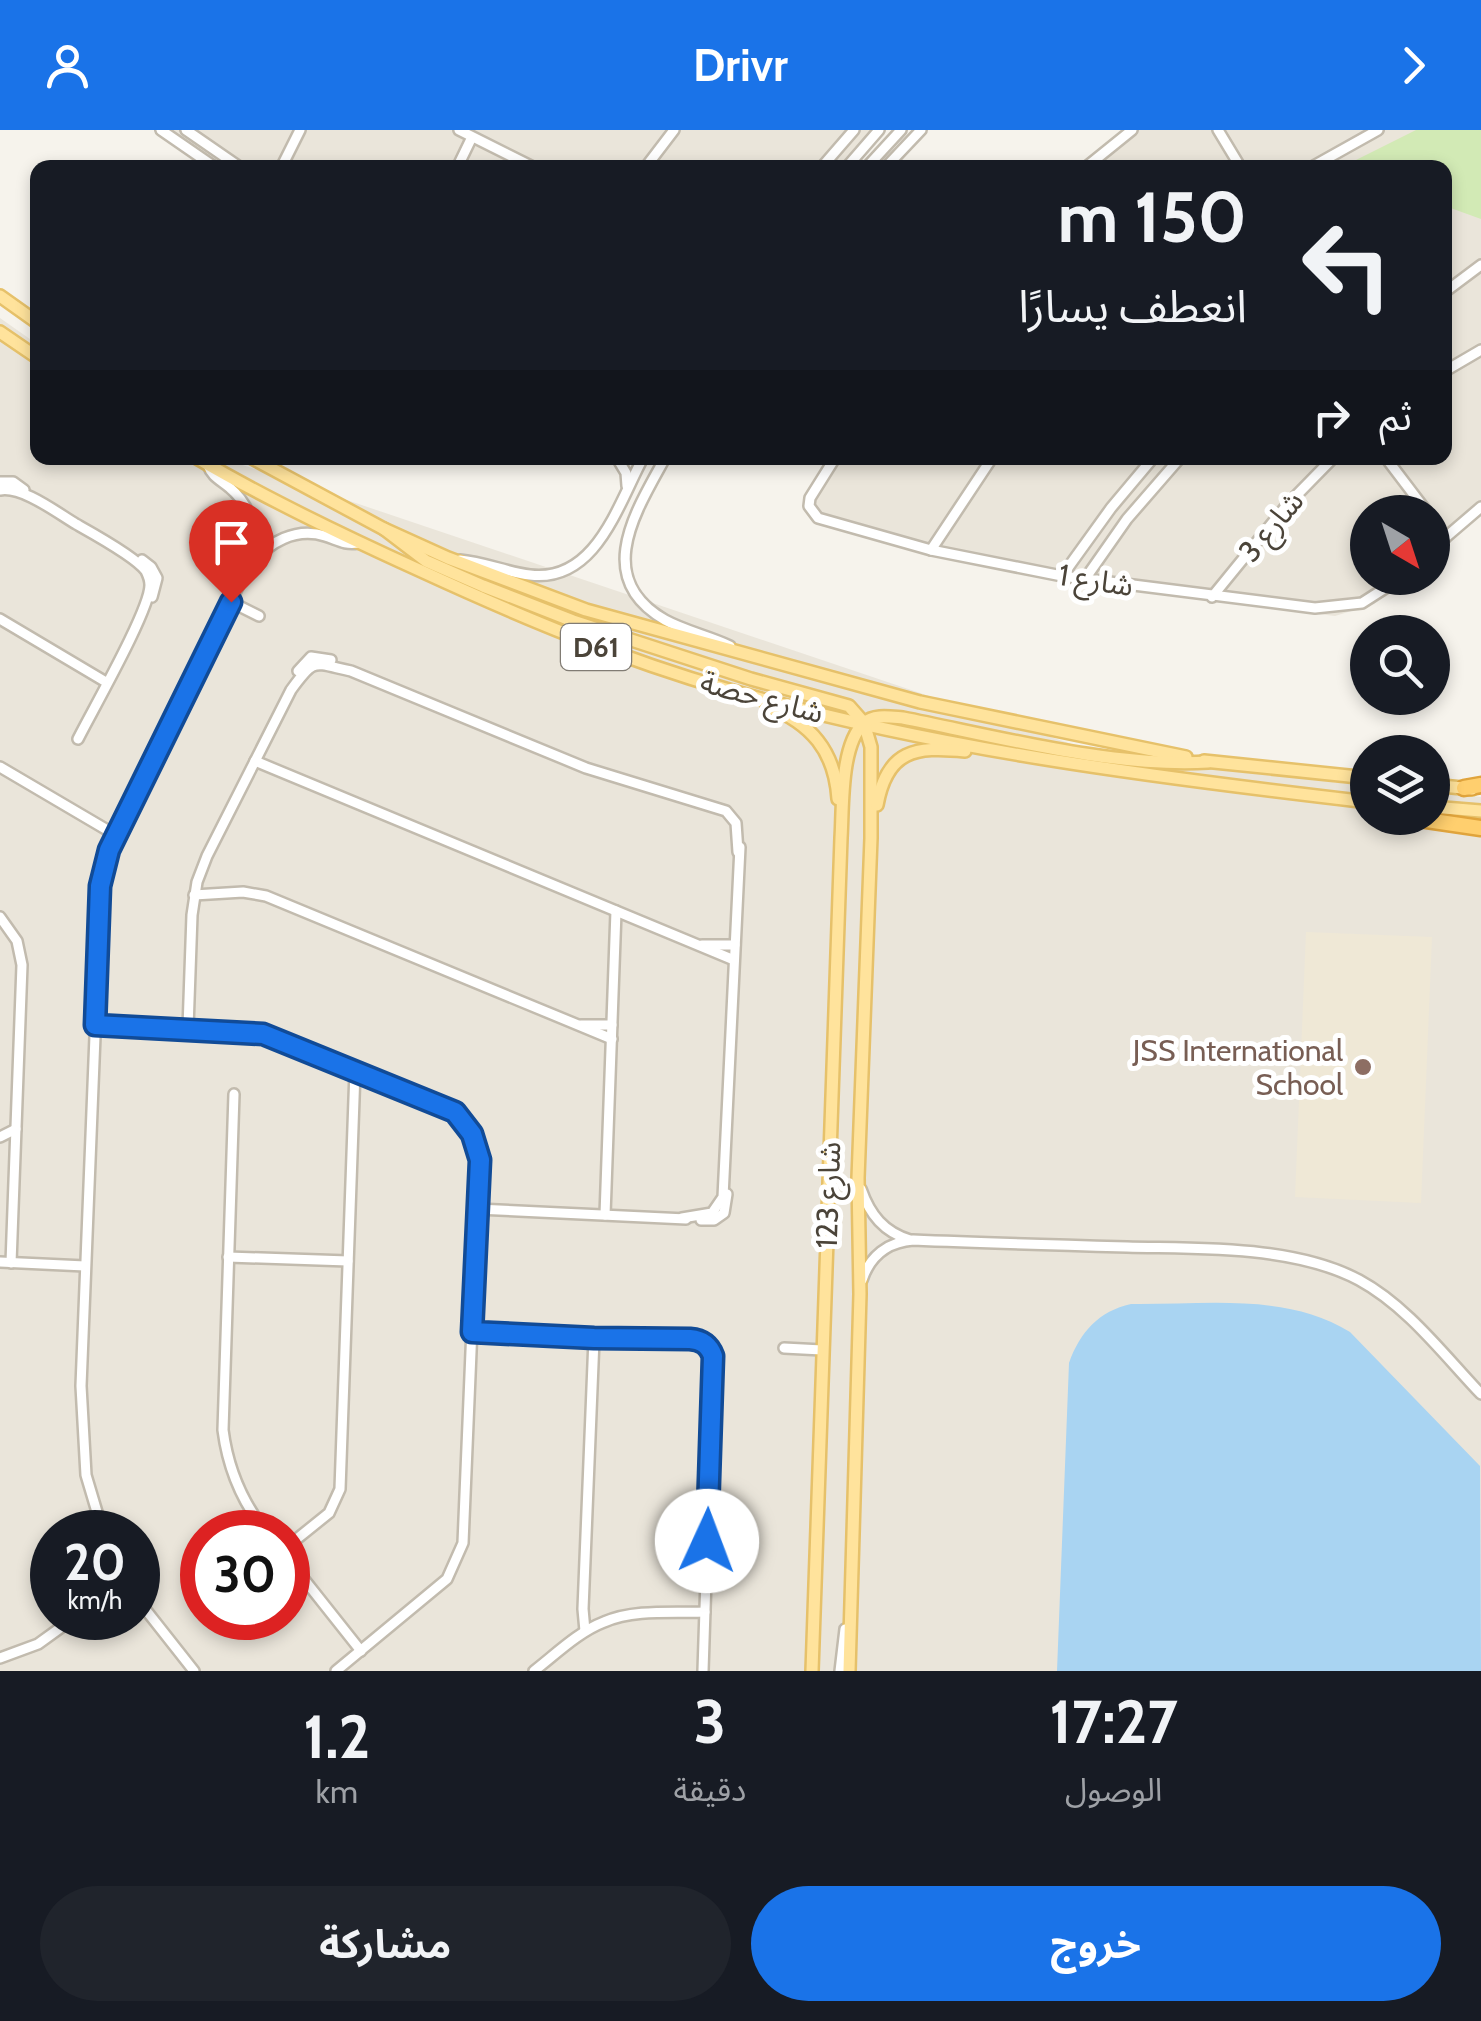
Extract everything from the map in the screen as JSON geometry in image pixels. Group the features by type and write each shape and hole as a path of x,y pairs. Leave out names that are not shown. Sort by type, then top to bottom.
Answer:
{"highway":[{"path":"1464,788 1481,787"},
{"path":"1450,823 1481,828"}],"main road":[{"path":"0,296 30,317"},
{"path":"0,332 30,353"},
{"name":"شارع حصة","path":"211,465 359,543 576,640 729,690 1024,756 1127,774 1350,800"},
{"name":"شارع حصة","path":"265,465 384,529 448,558 586,610 939,706 1208,762 1350,776"},
{"path":"384,529 426,561 483,586 573,621 750,679 849,706 864,723 880,716 902,718 1048,746 1169,763 1208,762"},
{"path":"729,690 797,720 814,733 835,770 840,838"},
{"name":"شارع 123","path":"849,1671 860,1294 858,1178 871,838 871,747 864,723"},
{"name":"شارع 123","path":"812,1671 840,838 847,759 864,723"},
{"path":"871,838 882,782 891,766 911,751 940,748 1024,756"},
{"path":"1450,787 1464,788"},
{"path":"1450,808 1481,811"}],"street":[{"path":"161,130 204,160"},
{"path":"186,130 229,160"},
{"path":"285,160 300,130"},
{"path":"459,130 519,160"},
{"path":"650,160 674,130"},
{"path":"829,160 854,130"},
{"path":"853,160 879,130"},
{"path":"873,160 901,130"},
{"path":"892,160 922,130"},
{"path":"1095,160 1132,130"},
{"path":"1218,130 1237,160"},
{"path":"1324,160 1378,130"},
{"path":"461,160 472,137"},
{"path":"1452,287 1481,266"},
{"path":"1452,367 1481,350"},
{"path":"95,1510 82,1433 100,886 114,834 231,602 253,549 249,513 236,493 206,465"},
{"path":"621,465 628,486"},
{"path":"448,558 531,575 562,572 588,555 598,542 638,465"},
{"path":"661,465 626,536 630,582 650,609 664,619 746,654"},
{"name":"شارع 1","path":"831,465 809,506 818,518 931,550 1062,576 1330,609 1362,603 1375,595"},
{"path":"931,550 987,465"},
{"path":"1062,576 1146,465"},
{"path":"1085,579 1135,510 1174,465"},
{"name":"شارع 3","path":"1212,597 1287,505 1326,465"},
{"path":"1391,465 1413,495"},
{"path":"0,482 13,482 42,504"},
{"path":"0,490 14,490 42,504 148,564 156,574 155,590 78,738"},
{"path":"1450,534 1481,507"},
{"path":"246,571 266,549 293,536 315,534 346,544 359,543"},
{"path":"231,602 260,616"},
{"path":"0,618 106,682"},
{"path":"188,1028 197,882 300,666 311,658 324,658 586,768 736,812 740,822 726,1177 718,1208 708,1215 682,1218 478,1210"},
{"path":"255,761 734,960"},
{"path":"0,767 114,834"},
{"path":"197,882 231,892"},
{"path":"194,895 231,892 277,900 612,1039"},
{"path":"605,1214 614,954 621,913"},
{"path":"0,917 17,941 22,965 15,1149 5,1263 85,1266"},
{"path":"694,943 735,945"},
{"path":"569,1022 612,1025"},
{"path":"95,1025 263,1034 444,1105 465,1122 478,1146 460,1556 437,1589 336,1671"},
{"path":"310,1528 329,1512 338,1497 354,1071"},
{"path":"354,1114 366,1075"},
{"path":"234,1094 223,1403 225,1446 240,1493 251,1510"},
{"path":"15,1149 0,1139 16,1129"},
{"path":"858,1178 876,1219 896,1235 913,1240"},
{"path":"860,1294 863,1275 872,1260 895,1244 913,1240 1169,1248 1311,1261 1362,1282 1394,1304 1481,1394"},
{"path":"228,1258 348,1261"},
{"path":"472,1332 690,1339 710,1349 713,1356 702,1671"},
{"path":"590,1629 584,1602 594,1338"},
{"path":"784,1348 822,1350"},
{"path":"310,1586 361,1650"},
{"path":"840,1671 852,1602"},
{"path":"534,1671 590,1629 632,1615 705,1612"},
{"path":"160,1628 194,1671"},
{"path":"0,1658 44,1640"}],"shaded area":[{"path":"154,130 877,130 849,160 197,160"},
{"path":"1135,130 1481,130 1481,513 1450,539 1450,495 1350,495 1350,595 1385,595 1374,604 1335,616 1056,575 814,524 804,511 805,493 823,465 1452,465 1452,160 1095,160"},
{"path":"0,318 30,339 30,465 243,465 1107,756 1350,784 1350,835 1450,835 1450,794 1481,797 1481,1671 0,1671"},
{"name":"JSS International School","path":"1306,932 1432,937 1421,1203 1295,1197"}],"green space":[{"path":"1416,130 1481,130 1481,219 1452,209 1452,160 1356,160"}],"water":[{"path":"1244,1303 1325,1319 1350,1332 1480,1466 1481,1671 1057,1671 1069,1363 1092,1324 1131,1304"}],"place":[{"name":"JSS International School","path":"1363,1067"}],"route":[{"path":"231,602 114,834 100,886 95,1025 263,1034 455,1112 472,1134 480,1160 472,1332 690,1339 705,1343 710,1349 713,1356 707,1541"}]}
